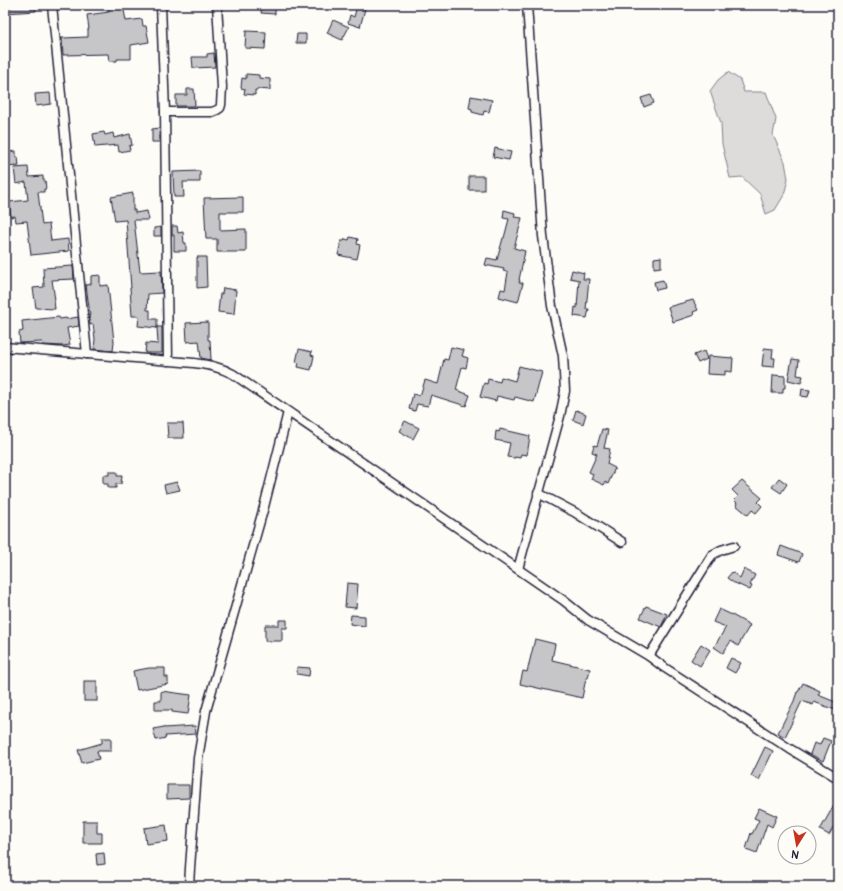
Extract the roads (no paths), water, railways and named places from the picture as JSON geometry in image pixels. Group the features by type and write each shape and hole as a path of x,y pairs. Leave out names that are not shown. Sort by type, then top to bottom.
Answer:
{"street":[{"path":"52,5 87,354"},
{"path":"162,5 168,361"},
{"path":"165,112 212,112 220,108 222,87 217,5"},
{"path":"518,569 560,416 565,391 564,356 552,306 544,236 527,5"},
{"path":"5,347 210,365 233,374 563,600 588,620 649,656 665,668 790,749 838,778"},
{"path":"189,886 198,758 206,712 264,507 288,412"},
{"path":"538,493 576,513 622,542"},
{"path":"649,656 712,555 721,550 734,546"}]}
